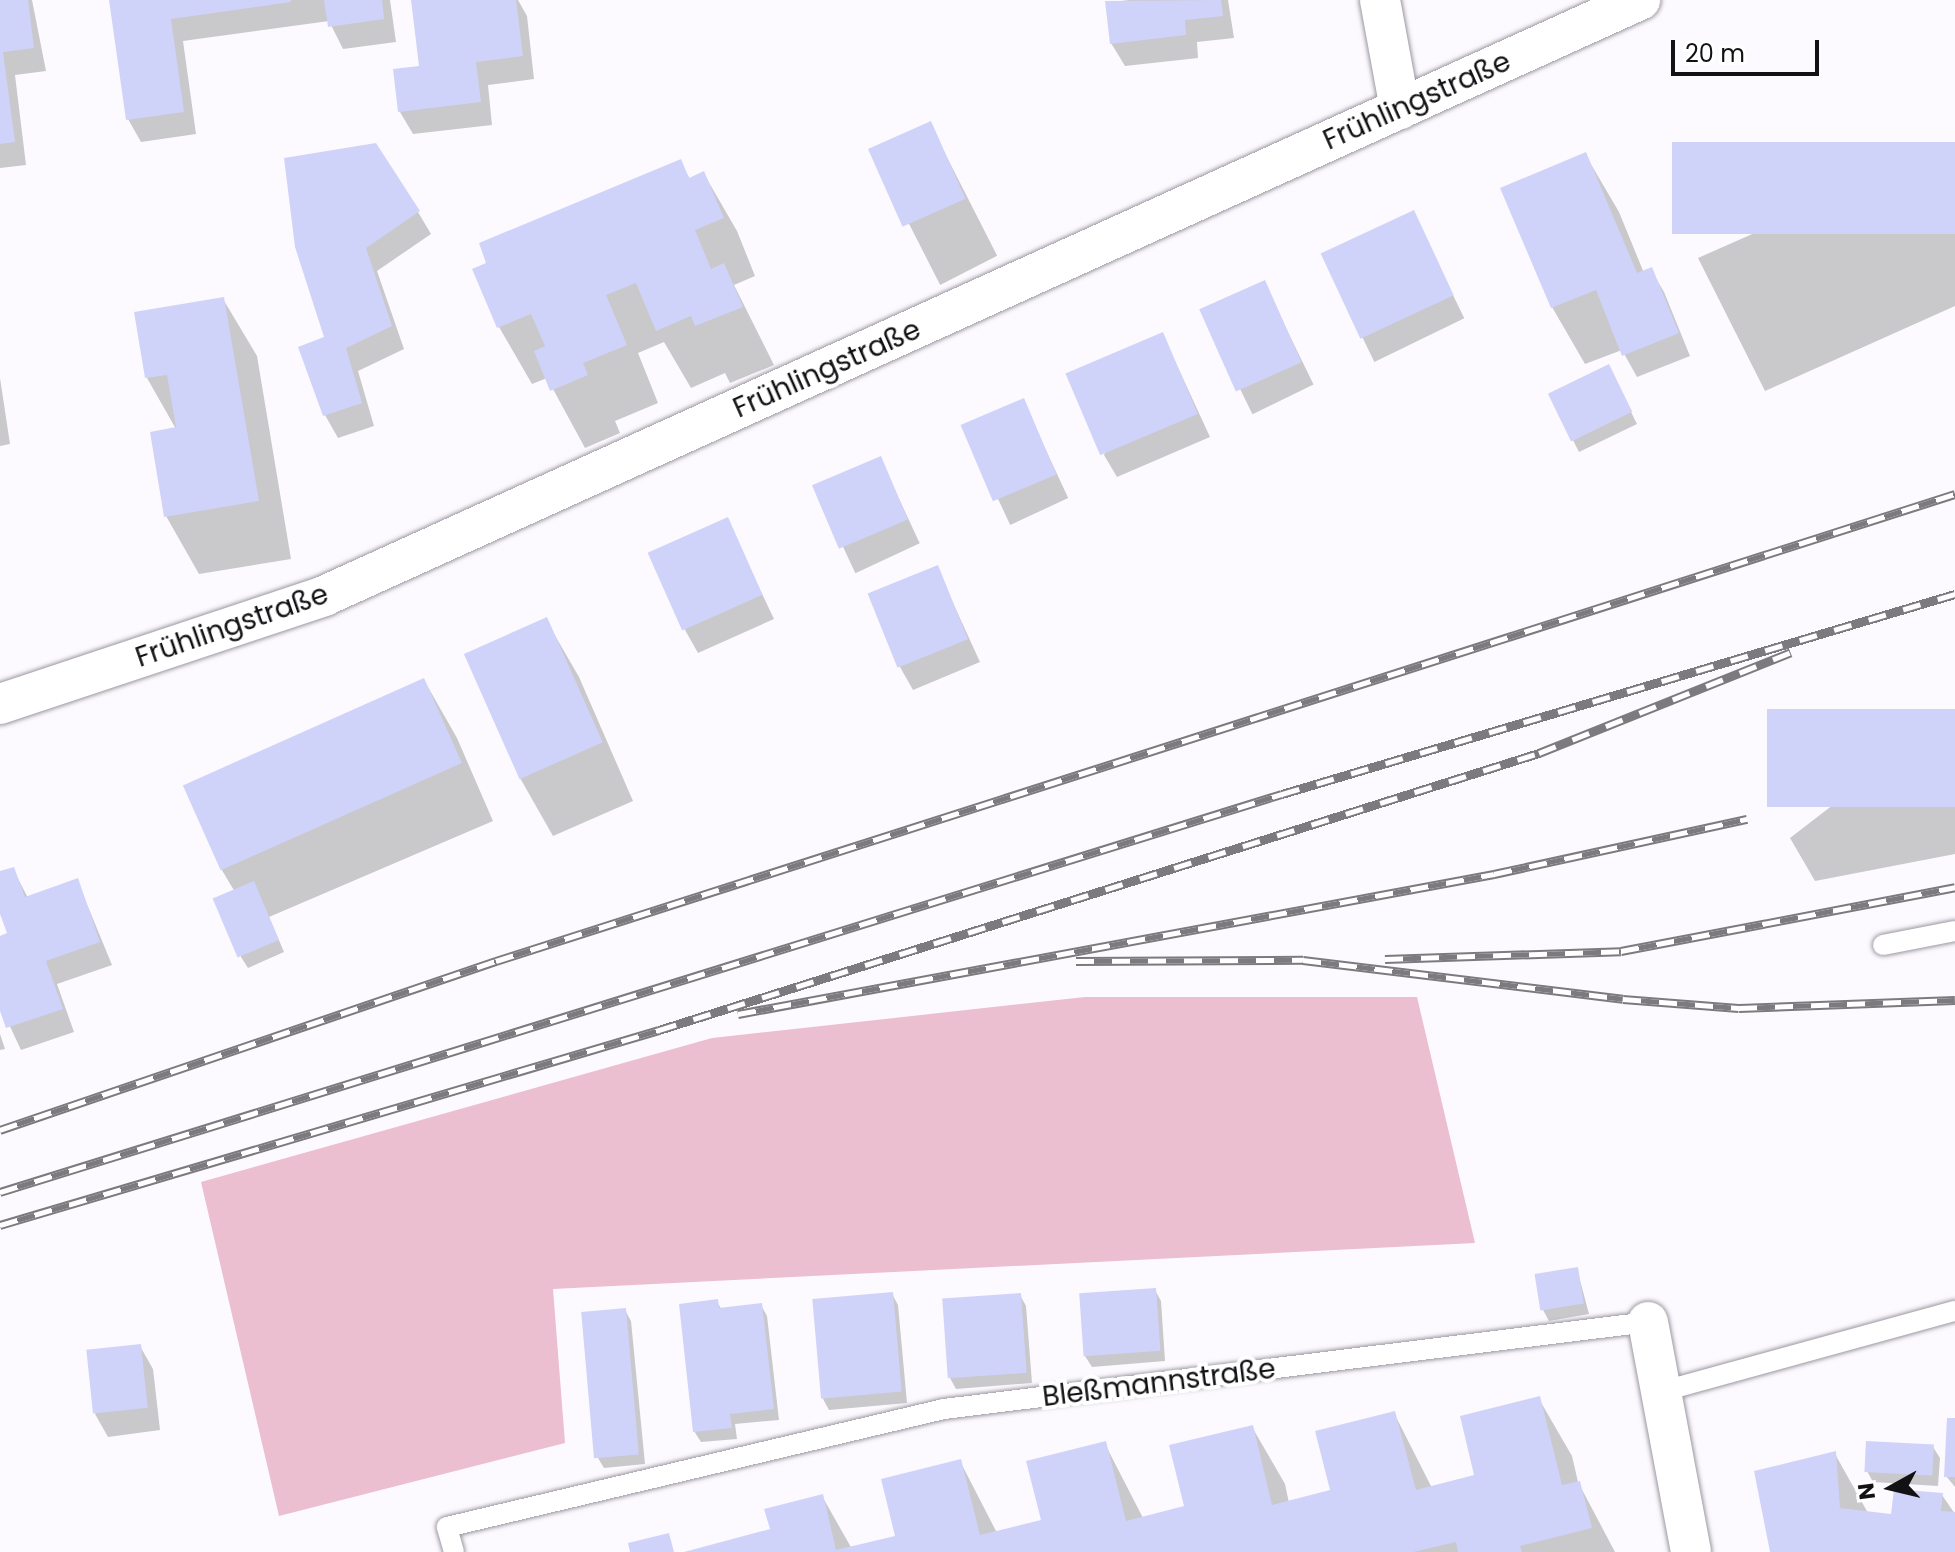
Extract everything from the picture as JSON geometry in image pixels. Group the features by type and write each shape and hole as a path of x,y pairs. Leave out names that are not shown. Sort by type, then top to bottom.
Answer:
{"street":[{"path":"1380,0 1400,109"},
{"name":"Frühlingstraße","path":"0,704 324,596 1640,0"},
{"name":"Bleßmannstraße","path":"1648,1322 1691,1552"}],"lane":[{"path":"1883,945 1955,931"},
{"path":"1660,1392 1955,1311"},
{"name":"Bleßmannstraße","path":"454,1552 447,1527 944,1409 1648,1322"}],"shaded area":[{"path":"1085,997 1417,997 1475,1243 553,1289 565,1443 279,1516 201,1182 712,1038"}],"building":[{"path":"0,0 28,0 34,48 3,52 15,142 0,144"},
{"path":"109,0 291,2 171,19 184,112 126,120"},
{"path":"324,0 382,0 384,19 328,27"},
{"path":"411,0 516,0 523,56 476,62 481,102 398,112 393,69 419,66"},
{"path":"1221,0 1223,16 1185,20 1186,35 1110,44 1105,1"},
{"path":"931,121 966,199 903,227 868,149"},
{"path":"1672,142 1955,142 1955,234 1672,234"},
{"path":"376,143 420,211 366,248 392,326 346,348 362,403 323,416 298,347 324,337 295,247 284,158"},
{"path":"1586,152 1637,273 1652,267 1679,333 1622,356 1596,290 1551,308 1500,188"},
{"path":"681,159 689,178 704,171 724,218 695,230 711,269 724,263 743,307 695,326 691,316 656,331 636,283 606,295 627,345 583,363 588,375 550,391 534,351 545,346 531,314 497,328 472,269 486,263 479,243"},
{"path":"1414,210 1454,295 1360,339 1321,254"},
{"path":"1265,280 1302,362 1236,392 1199,309"},
{"path":"224,297 259,501 164,517 150,432 176,427 167,375 145,378 134,312"},
{"path":"1163,332 1198,414 1100,455 1065,373"},
{"path":"1609,364 1632,412 1571,441 1548,394"},
{"path":"1024,398 1056,474 993,501 960,425"},
{"path":"881,456 908,520 839,549 812,485"},
{"path":"728,517 763,595 682,630 648,553"},
{"path":"938,565 968,639 898,668 868,593"},
{"path":"547,617 603,742 520,779 464,654"},
{"path":"424,678 462,763 221,870 183,785"},
{"path":"1767,709 1955,709 1955,807 1767,807"},
{"path":"14,867 25,897 78,878 100,942 46,961 63,1009 6,1028 0,1011 0,936 7,933 0,914 0,871"},
{"path":"254,881 279,940 238,957 213,899"},
{"path":"1578,1267 1584,1304 1540,1310 1535,1274"},
{"path":"1156,1288 1160,1351 1084,1356 1079,1293"},
{"path":"893,1292 902,1392 821,1399 812,1299"},
{"path":"1021,1293 1027,1373 948,1378 942,1299"},
{"path":"718,1299 719,1308 762,1303 774,1409 730,1414 732,1428 693,1432 679,1304"},
{"path":"626,1308 639,1454 594,1458 581,1312"},
{"path":"141,1344 148,1408 93,1413 86,1350"},
{"path":"1540,1396 1562,1485 1580,1481 1592,1528 1520,1546 1522,1552 1458,1552 1456,1542 1413,1552 684,1552 770,1529 764,1509 823,1494 836,1550 895,1536 881,1479 961,1459 980,1535 1041,1520 1026,1461 1106,1441 1126,1521 1184,1506 1169,1445 1253,1425 1272,1505 1330,1490 1315,1431 1395,1411 1416,1490 1474,1475 1460,1416"},
{"path":"1947,1418 1955,1418 1955,1477 1944,1477"},
{"path":"1866,1441 1934,1445 1932,1476 1864,1472"},
{"path":"1836,1451 1840,1508 1891,1514 1894,1489 1943,1493 1941,1511 1955,1512 1955,1552 1770,1552 1754,1471"},
{"path":"669,1533 674,1552 630,1552 628,1543"}],"railway":[{"path":"0,1130 496,961 1955,494"},
{"path":"0,1192 1282,794 1955,594"},
{"path":"0,1225 659,1030 1539,753 1791,652"},
{"path":"738,1014 1494,874 1747,819"},
{"path":"1385,959 1621,951 1955,887"},
{"path":"1076,961 1303,960 1623,999 1739,1008 1955,1000"}]}
